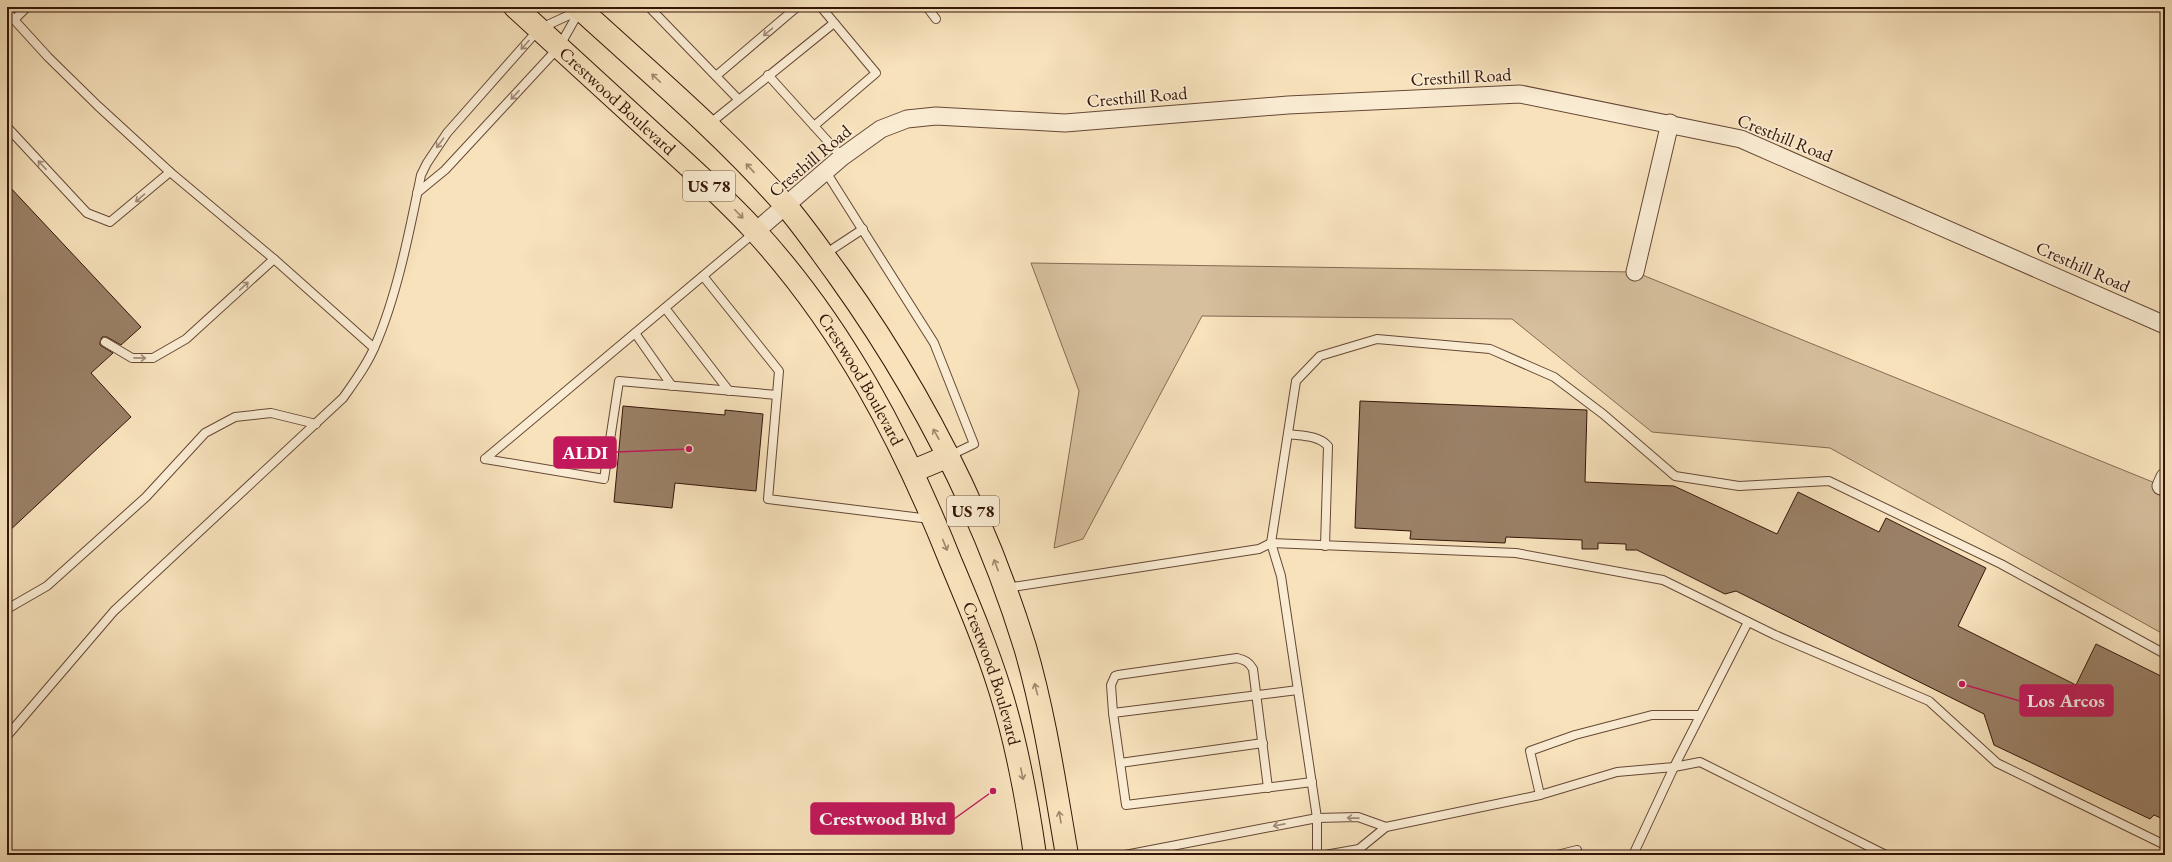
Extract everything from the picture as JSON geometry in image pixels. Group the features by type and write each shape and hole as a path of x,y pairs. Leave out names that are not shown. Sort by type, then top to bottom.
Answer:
{"main road":[{"name":"Crestwood Boulevard","path":"515,7 723,198 756,231 790,272 851,356 883,412 913,471 982,638 1000,689 1022,776 1035,855"},
{"name":"Crestwood Boulevard","path":"581,8 708,126 786,206 860,306 895,361 949,456 990,549 1005,589 1025,648 1040,704 1067,855"},
{"path":"913,471 949,456"}],"street":[{"name":"Cresthill Road","path":"756,231 842,157 881,129 906,118 936,116 1065,123 1288,105 1520,94 1670,123 1741,139 2165,325"},
{"path":"1635,272 1670,123"}],"lane":[{"path":"14,20 27,7"},
{"path":"649,7 738,99"},
{"path":"716,76 798,7"},
{"path":"814,126 876,73 821,7"},
{"path":"927,7 936,18"},
{"path":"7,736 114,611 343,398 360,375 374,348 392,295 418,193 421,175 426,163 439,143 539,29 581,8"},
{"path":"418,193 445,170 559,47 581,8"},
{"path":"7,12 73,83 170,172 274,259 374,348"},
{"path":"708,126 738,99 834,23"},
{"path":"768,75 842,157"},
{"path":"7,127 87,213 110,222 170,172"},
{"path":"826,172 934,343 974,444 949,456"},
{"path":"823,255 863,230"},
{"path":"756,231 486,459 604,479 619,381 776,395"},
{"path":"105,342 132,358 153,358 186,339 274,259"},
{"path":"703,276 778,371 768,499 934,520"},
{"path":"665,308 729,391"},
{"path":"635,333 672,386"},
{"path":"1317,855 1317,818 1312,782 1281,576 1271,543 1296,381 1320,356 1377,339 1490,349 1554,377 1603,414 1675,476 1739,486 1829,481 2001,564 2165,654"},
{"path":"7,609 47,586 146,497 205,433 236,417 271,413 316,424"},
{"path":"1288,434 1317,438 1328,446 1325,546"},
{"path":"1005,589 1258,549 1271,543 1516,553 1663,580 1748,622 1929,701 1997,764 2165,845"},
{"path":"1633,855 1674,767 1748,622"},
{"path":"1268,788 1258,695 1253,669 1250,663 1237,658 1115,676 1111,685 1113,713 1126,805 1268,788 1312,782"},
{"path":"1113,713 1298,690"},
{"path":"1540,795 1530,750 1575,735 1652,715 1700,715"},
{"path":"1120,763 1263,743"},
{"path":"1125,855 1317,818 1358,817 1386,827 1540,795 1617,772 1674,767 1700,762 1886,855"},
{"path":"1325,855 1360,852 1386,827"},
{"path":"1557,855 1577,850 1578,855"}],"shaded area":[{"path":"1031,263 1635,272 2165,487 2165,635 1830,448 1652,432 1512,319 1202,316 1083,539 1054,548 1079,391"}],"building":[{"path":"7,184 141,327 121,345 107,337 102,337 100,345 113,353 91,373 131,417 7,533"},
{"path":"1360,401 1587,410 1585,482 1674,486 1777,534 1798,492 1879,532 1886,518 1986,568 1958,626 2076,685 2096,644 2165,678 2165,820 2154,815 2150,819 1994,745 1984,714 1736,591 1725,594 1637,550 1626,550 1626,544 1598,543 1598,549 1582,549 1582,540 1506,537 1505,543 1410,539 1411,531 1355,528"},
{"path":"623,406 725,415 725,410 763,414 756,491 675,483 672,508 614,502"}],"place":[{"name":"ALDI","path":"689,449"},
{"name":"Los Arcos","path":"1962,684"},
{"name":"Crestwood Blvd","path":"993,791"}]}
